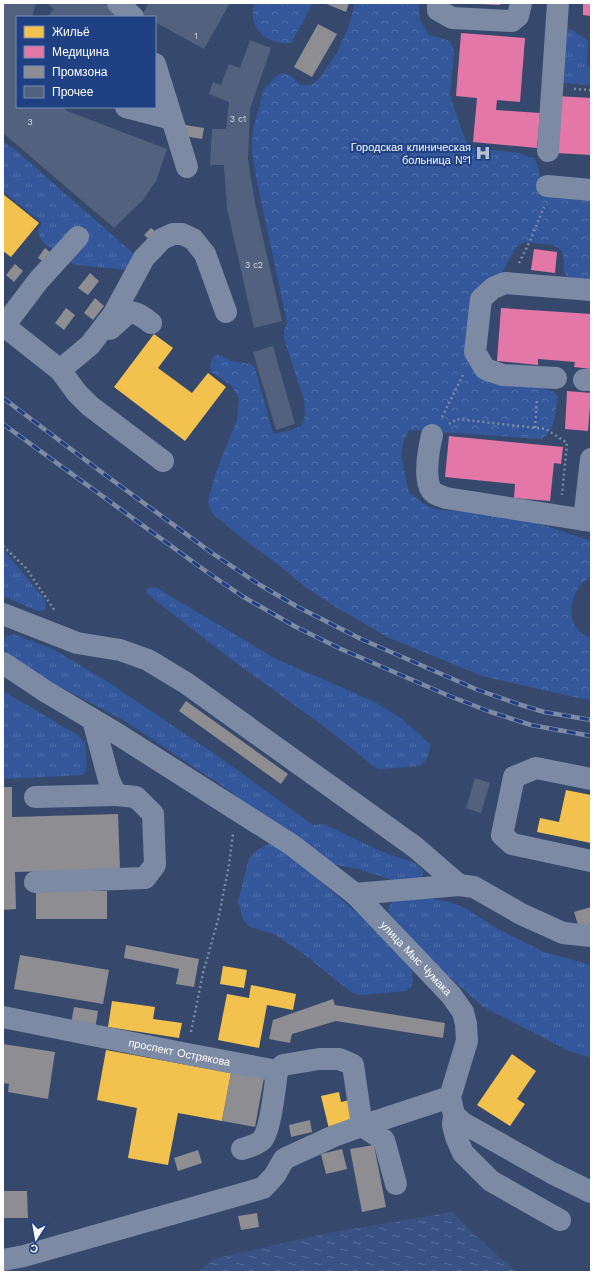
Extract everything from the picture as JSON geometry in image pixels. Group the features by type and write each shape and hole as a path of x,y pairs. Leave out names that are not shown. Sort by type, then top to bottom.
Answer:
{"street":[{"path":"118,3 132,16"},
{"path":"438,3 438,10 452,18 512,21 518,16 521,3"},
{"path":"548,151 558,3"},
{"path":"156,67 187,167"},
{"path":"130,108 172,119"},
{"path":"547,186 591,190"},
{"path":"60,370 90,345 97,337 113,315 144,258 162,239 172,234 182,234 193,239 205,254 226,312"},
{"path":"78,237 38,281 3,326 60,370 77,393 90,406 163,462"},
{"path":"547,378 503,375 485,369 475,352 481,299 493,288 505,283 591,290"},
{"path":"97,337 111,329 129,312 134,312 151,323"},
{"path":"432,435 427,475 428,485 433,493 446,498 588,520 591,459"},
{"path":"3,614 77,643 120,650 148,660 186,682 415,847 459,885"},
{"name":"улица Мыс Чумака","path":"3,663 45,691 292,845 355,894 416,957 451,995 464,1012 467,1041 452,1106"},
{"path":"93,720 110,780 116,795"},
{"path":"591,779 536,768 514,777 502,834 512,844 591,861"},
{"path":"35,797 116,795 136,797 153,814 155,866 145,878 35,882"},
{"path":"355,894 459,885 474,887 521,914 563,933 591,936"},
{"name":"проспект Острякова","path":"3,1017 277,1071"},
{"path":"242,1149 260,1142 264,1136 268,1127 277,1071 283,1066 319,1059 339,1059 353,1065 362,1126 384,1140 396,1184"},
{"path":"3,1260 24,1256 262,1188 275,1175 284,1159 334,1136 362,1126 452,1106"},
{"path":"452,1106 463,1123 552,1173 591,1192"},
{"path":"452,1106 453,1125 456,1137 463,1153 491,1181 560,1220"}],"path":[{"path":"505,283 518,264 544,209 547,186"},
{"path":"591,235 591,241"},
{"path":"535,428 547,378"},
{"path":"432,435 456,390"},
{"path":"432,435 456,419 546,429 567,443 560,515"},
{"path":"3,546 26,568 56,612"},
{"path":"187,1054 203,973 218,920 234,836 228,804"}],"green space":[{"path":"254,3 313,3 291,43 280,43 264,36 256,27 253,20"},
{"path":"355,3 419,3 420,20 429,35 450,41 454,51 450,95 466,141 473,148 519,153 535,159 539,170 540,183 591,194 591,283 568,279 564,271 563,253 559,248 552,245 525,242 517,246 501,274 468,357 532,385 554,392 558,397 554,420 547,435 542,439 409,430 404,440 401,454 409,493 427,506 439,510 505,516 540,524 591,541 591,576 581,584 576,592 573,599 571,613 574,625 578,630 591,638 591,700 482,676 387,637 331,604 304,586 239,536 211,512 208,501 216,472 237,420 239,398 231,385 211,372 210,365 213,357 217,355 222,356 230,361 251,364 255,368 274,434 294,429 302,425 305,416 304,400 284,339 284,330 287,323 256,177 252,152 253,129 264,89 275,77 282,73 290,75 301,85 310,85 319,79 338,51 349,25"},
{"path":"567,29 572,30 587,40 587,64 591,67 591,85 561,83"},
{"path":"3,142 13,148 135,255 125,270 73,264 69,260 85,236 86,229 84,226 75,228 53,249 45,244 40,237 38,230 41,226 41,222 3,191"},
{"path":"3,549 45,600 45,610 37,611 3,596"},
{"path":"155,587 276,659 375,702 402,719 430,744 429,753 426,759 420,766 380,769 373,766 330,731 228,657 146,592 148,588"},
{"path":"13,634 53,649 111,684 219,757 313,825 324,824 387,854 413,862 424,871 421,879 413,883 389,879 358,869 333,864 315,856 230,791 123,720 18,665 4,646 5,637"},
{"path":"3,691 79,736 85,743 87,766 84,775 3,779"},
{"path":"269,844 281,849 299,863 385,937 411,967 413,980 411,987 406,991 359,995 351,992 301,952 274,934 250,927 243,919 238,901 249,858 257,850"},
{"path":"430,899 446,901 465,908 496,928 544,952 591,965 591,1058 567,1050 482,1006 438,967 390,915 388,908 393,902 402,900"}],"water":[{"path":"452,1212 516,1272 198,1272 213,1259 328,1233"}],"building: Жильё":[{"path":"3,194 39,223 11,257 3,251"},
{"path":"154,334 173,348 158,368 192,393 208,373 226,387 185,441 114,387"},
{"path":"566,790 591,795 591,843 537,832 540,818 559,822"},
{"path":"223,966 247,970 244,988 220,984"},
{"path":"251,985 296,994 293,1010 267,1005 259,1048 218,1040 227,994 249,998"},
{"path":"112,1001 155,1007 153,1019 182,1023 179,1038 108,1027"},
{"path":"106,1050 231,1073 222,1121 178,1113 168,1165 128,1158 137,1108 97,1100"},
{"path":"512,1054 536,1071 517,1099 525,1104 510,1126 477,1105"},
{"path":"339,1092 341,1102 354,1099 359,1122 329,1129 321,1096"}],"building: Медицина":[{"path":"500,3 500,5 478,4"},
{"path":"583,3 591,3 591,16 583,15"},
{"path":"461,33 525,38 520,102 497,100 496,110 540,113 537,148 473,142 477,98 456,96"},
{"path":"558,96 591,98 591,155 556,153"},
{"path":"534,249 557,252 555,273 531,270"},
{"path":"501,308 591,314 591,369 574,367 575,362 538,359 538,365 497,361"},
{"path":"567,391 591,393 588,431 565,429"},
{"path":"449,436 563,447 561,464 554,463 550,501 514,498 515,484 445,477"}],"building: Промзона":[{"path":"324,3 349,3 346,12"},
{"path":"318,24 337,34 312,77 294,67"},
{"path":"185,125 204,128 202,139 184,136"},
{"path":"151,228 162,237 155,245 144,235"},
{"path":"45,248 51,253 44,262 38,258"},
{"path":"15,264 23,271 14,282 6,275"},
{"path":"90,273 99,281 88,295 78,288"},
{"path":"95,298 104,306 93,320 84,313"},
{"path":"66,308 75,315 64,330 55,323"},
{"path":"186,701 288,774 281,784 179,711"},
{"path":"3,787 12,787 12,817 118,814 120,869 15,872 16,909 3,910"},
{"path":"36,891 107,891 107,919 36,919"},
{"path":"591,907 591,924 579,928 574,912"},
{"path":"126,945 199,959 194,987 176,984 179,969 124,958"},
{"path":"20,955 109,970 103,1004 14,989"},
{"path":"333,999 335,1005 445,1023 443,1038 336,1021 292,1034 290,1043 269,1039 273,1020"},
{"path":"74,1007 98,1011 95,1029 71,1024"},
{"path":"3,1044 55,1052 48,1099 8,1092 9,1084 3,1083"},
{"path":"231,1073 264,1078 255,1127 222,1121"},
{"path":"310,1120 312,1132 291,1137 289,1125"},
{"path":"374,1145 386,1207 362,1212 350,1149"},
{"path":"342,1149 347,1169 326,1174 321,1154"},
{"path":"198,1150 202,1163 178,1171 174,1158"},
{"path":"3,1191 27,1191 28,1218 3,1218"},
{"path":"257,1213 259,1227 241,1230 238,1216"}],"building: Прочее":[{"path":"3,3 36,3 32,16 16,16 16,108 64,108 67,111 167,149 156,181 143,200 114,228 3,133"},
{"path":"47,3 104,3 119,16 48,16 54,9"},
{"path":"149,3 230,3 204,49 156,23 156,16 142,15"},
{"path":"250,40 271,48 250,109 248,160 255,203 282,321 254,328 227,208 224,165 210,165 212,129 226,129 229,102 209,94 213,82 221,85 229,64 240,68"},
{"path":"273,346 295,424 276,430 253,352"},
{"path":"475,778 490,783 481,813 466,808"}],"railway":[{"path":"3,398 212,553 260,585 296,606 361,639 478,690 544,712 591,720"},
{"path":"3,424 207,572 242,596 296,627 341,649 488,711 531,725 591,736"}],"place":[{"name":"Городская клиническая больница №1","path":"483,153"}]}
